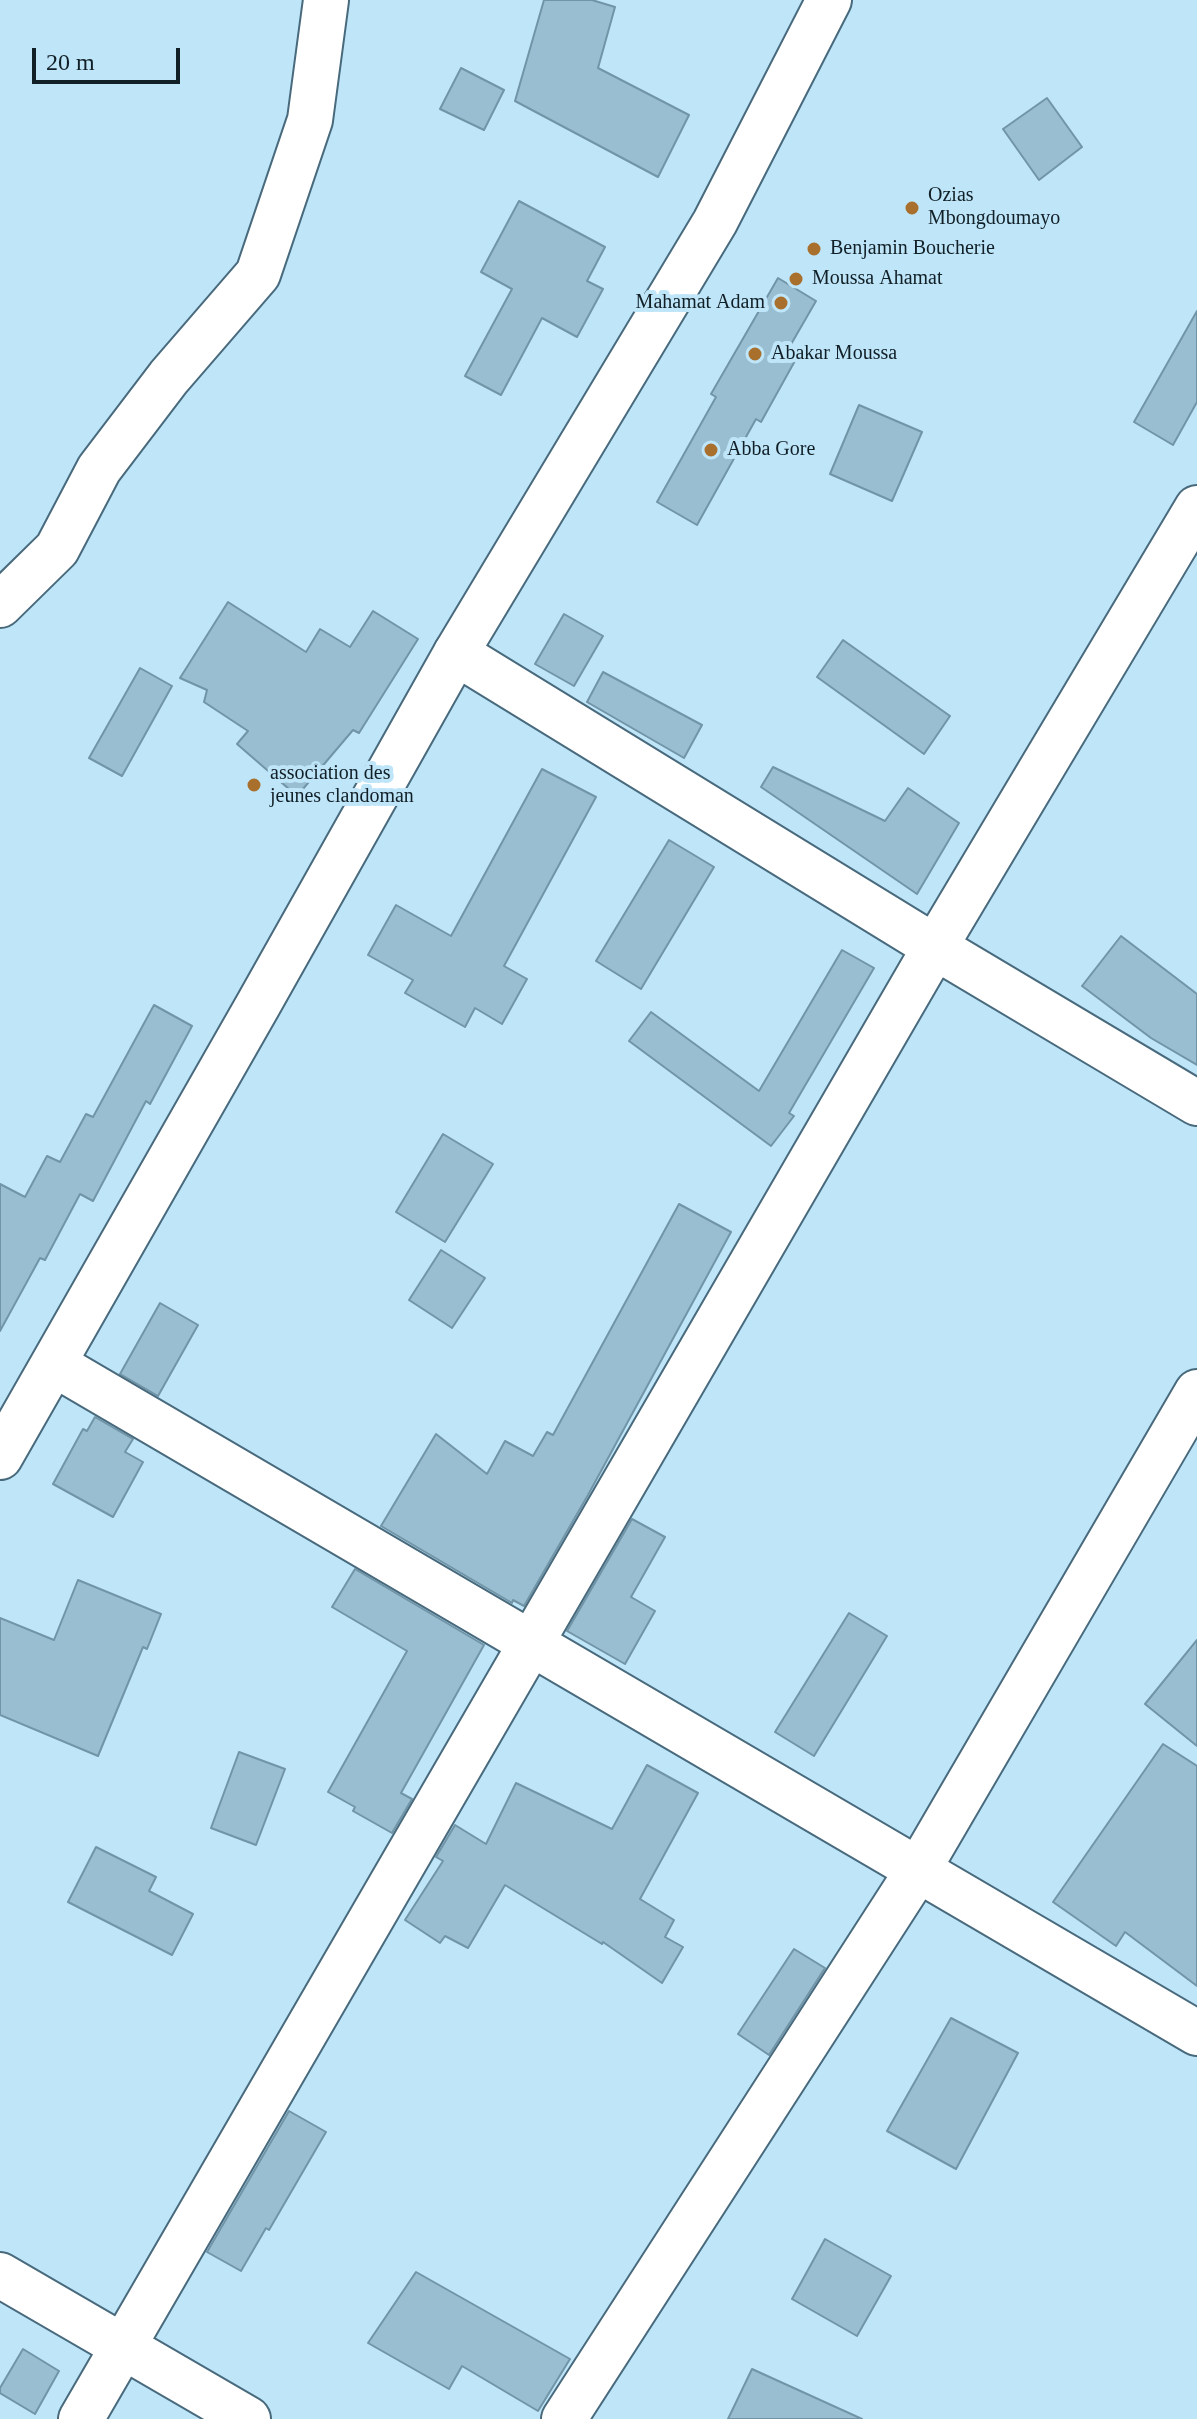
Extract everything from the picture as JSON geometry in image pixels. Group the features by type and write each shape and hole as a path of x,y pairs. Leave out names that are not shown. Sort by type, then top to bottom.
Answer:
{"street":[{"path":"0,605 57,549 99,469 169,377 258,274 310,120 326,0"},
{"path":"7,1431 54,1364 456,653 715,222 829,0"},
{"path":"81,2419 935,947 1197,508"},
{"path":"456,653 935,947 1197,1103"},
{"path":"54,1364 1197,2033"},
{"path":"564,2419 918,1870 1197,1392"},
{"path":"0,2275 248,2419"}],"building":[{"path":"544,0 592,0 615,7 598,68 689,115 658,177 515,101"},
{"path":"461,68 504,90 484,130 440,109"},
{"path":"1047,98 1082,147 1039,180 1003,129"},
{"path":"519,201 605,247 587,281 603,289 577,337 542,318 501,395 465,376 512,289 481,272"},
{"path":"778,278 816,301 786,353 796,359 761,422 756,419 697,525 657,502 716,397 711,394"},
{"path":"1197,311 1197,402 1173,445 1134,422"},
{"path":"859,405 922,432 892,501 830,474"},
{"path":"228,602 306,652 320,629 350,647 373,611 418,639 359,733 353,730 297,796 237,744 248,731 204,702 207,690 180,678"},
{"path":"564,614 603,636 574,686 535,664"},
{"path":"843,640 950,716 924,754 817,677"},
{"path":"140,668 172,686 122,776 89,758"},
{"path":"603,672 702,725 684,758 587,702"},
{"path":"773,767 885,821 908,788 959,823 917,894 761,787"},
{"path":"542,769 596,797 504,966 527,979 502,1024 475,1008 465,1027 405,993 413,980 368,955 396,905 451,936"},
{"path":"669,840 714,867 641,989 596,961"},
{"path":"1121,936 1197,994 1197,1065 1151,1038 1082,986"},
{"path":"842,950 874,968 789,1113 794,1116 771,1146 629,1041 651,1012 759,1091"},
{"path":"154,1005 192,1026 150,1104 146,1101 93,1201 80,1194 45,1260 40,1258 0,1331 0,1184 25,1197 47,1156 60,1162 86,1114 93,1117"},
{"path":"443,1134 493,1164 445,1242 396,1212"},
{"path":"679,1204 731,1232 524,1606 513,1600 512,1603 381,1526 436,1434 487,1474 505,1441 533,1456 547,1432 553,1435"},
{"path":"441,1250 485,1278 452,1328 409,1300"},
{"path":"160,1303 198,1325 158,1396 120,1374"},
{"path":"95,1417 133,1439 125,1452 143,1462 113,1517 53,1484 83,1429 87,1431"},
{"path":"632,1519 665,1537 631,1597 655,1611 625,1664 567,1631"},
{"path":"355,1569 484,1645 401,1793 412,1799 392,1833 353,1811 355,1807 328,1792 407,1651 332,1607"},
{"path":"78,1580 161,1614 147,1649 143,1647 98,1756 0,1715 0,1618 54,1640"},
{"path":"849,1613 887,1636 814,1756 775,1732"},
{"path":"1197,1640 1197,1746 1145,1704"},
{"path":"1163,1744 1197,1766 1197,1986 1125,1932 1116,1946 1053,1902"},
{"path":"239,1752 285,1769 256,1845 211,1828"},
{"path":"647,1765 698,1793 640,1899 674,1920 665,1937 683,1947 662,1983 603,1942 505,1885 468,1948 445,1936 440,1943 405,1920 443,1861 436,1857 455,1825 486,1844 516,1783 612,1829"},
{"path":"96,1847 156,1877 149,1891 193,1914 172,1955 68,1902"},
{"path":"794,1949 825,1968 769,2055 738,2034"},
{"path":"951,2018 1018,2053 956,2169 887,2131"},
{"path":"289,2111 326,2132 269,2230 266,2228 241,2271 207,2252"},
{"path":"825,2239 891,2276 857,2336 792,2299"},
{"path":"416,2272 570,2359 538,2411 462,2366 449,2389 368,2343"},
{"path":"23,2349 59,2371 35,2414 0,2393"},
{"path":"752,2369 862,2419 728,2419"}],"place":[{"name":"Ozias Mbongdoumayo","path":"912,208"},
{"name":"Benjamin Boucherie","path":"814,249"},
{"name":"Moussa Ahamat","path":"796,279"},
{"name":"Mahamat Adam","path":"781,303"},
{"name":"Abakar Moussa","path":"755,354"},
{"name":"Abba Gore","path":"711,450"},
{"name":"association des jeunes clandoman","path":"254,785"}]}
